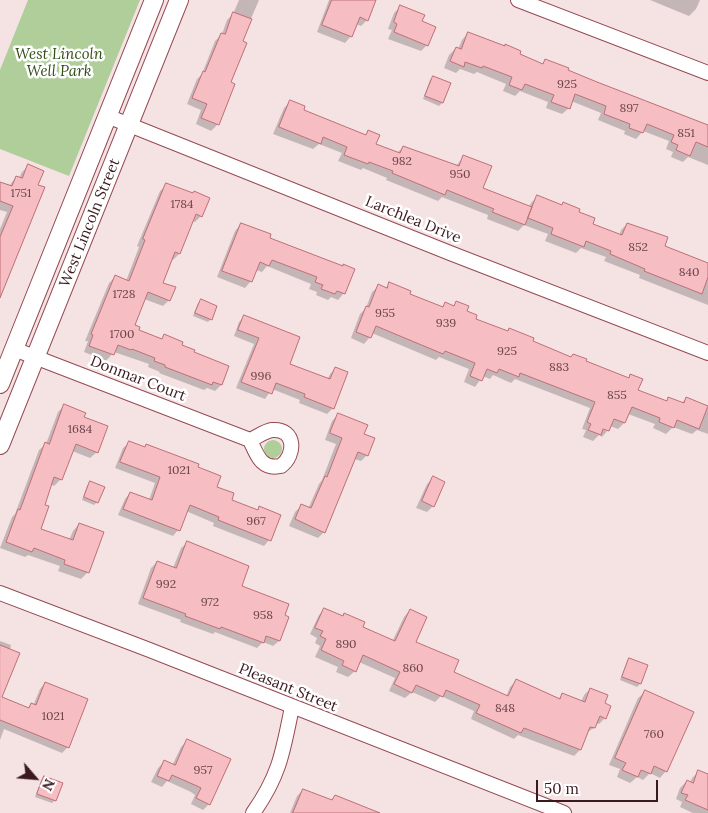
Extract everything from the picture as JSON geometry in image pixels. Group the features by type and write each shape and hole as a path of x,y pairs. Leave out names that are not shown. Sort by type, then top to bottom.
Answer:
{"street":[{"name":"West Lincoln Street","path":"0,384 154,0"},
{"name":"West Lincoln Street","path":"0,445 179,0"},
{"path":"518,0 708,73"},
{"name":"Larchlea Drive","path":"107,116 708,353"},
{"name":"Donmar Court","path":"14,349 250,440"},
{"name":"Pleasant Street","path":"0,593 564,813"},
{"path":"253,813 266,794 278,770 292,707"}],"green space":[{"name":"West Lincoln Well Park","path":"28,0 140,0 69,176 0,149 0,70"},
{"path":"269,440 277,440 282,445 280,456 269,458 264,453 264,445"}],"building":[{"path":"332,0 376,0 368,21 360,17 352,37 322,25"},
{"path":"400,5 425,15 422,21 436,27 428,46 394,32 397,24 394,22"},
{"path":"233,12 252,19 243,41 247,43 231,82 235,84 219,125 201,118 207,104 192,98 221,33 225,34"},
{"path":"468,32 505,46 505,44 521,51 520,54 543,64 545,59 569,68 568,70 597,82 708,125 708,147 696,142 690,156 676,150 678,145 671,142 674,135 647,124 643,133 629,128 630,124 604,114 606,106 575,94 570,109 551,102 554,95 525,84 522,90 509,85 512,77 483,66 482,68 465,62 464,67 450,61 456,47 461,49"},
{"path":"433,76 451,83 443,103 425,96"},
{"path":"290,100 305,106 304,110 366,135 368,130 380,135 376,144 400,153 403,146 459,166 463,155 492,166 483,188 532,207 525,225 492,212 494,209 447,190 445,195 392,173 393,171 344,155 347,147 323,137 321,144 279,127"},
{"path":"28,164 44,171 38,185 45,187 0,298 0,237 13,206 0,201 0,182 12,186 16,176 22,178"},
{"path":"166,183 210,198 202,217 196,214 180,254 175,252 163,283 176,287 170,301 148,292 135,325 140,327 139,330 162,339 164,334 183,342 182,345 195,350 194,352 229,366 222,385 213,382 212,385 165,367 165,365 154,361 155,358 132,349 118,345 114,355 89,346 93,335 91,334 115,275 129,281 145,240 143,239"},
{"path":"537,195 562,205 563,202 580,209 579,212 595,218 593,224 622,235 627,223 668,237 665,246 708,263 708,277 702,294 644,271 645,269 610,254 611,251 586,241 584,247 551,234 553,228 528,218"},
{"path":"241,223 271,234 270,238 355,269 345,294 337,291 335,294 321,289 323,285 315,282 317,277 272,260 269,266 260,262 252,282 222,271"},
{"path":"389,282 411,291 410,294 443,307 445,302 454,306 456,301 469,306 467,311 477,315 476,319 508,331 509,328 534,338 533,341 571,357 573,354 587,359 586,361 629,378 630,374 643,379 638,390 667,401 668,397 684,403 686,397 708,406 699,429 677,420 674,428 659,422 660,418 632,407 625,423 614,419 609,431 603,429 601,435 588,430 591,424 587,422 595,402 520,373 519,377 499,369 497,373 487,369 482,381 470,376 475,363 445,351 443,354 376,326 371,338 356,332 366,306 369,307 378,284 387,288"},
{"path":"201,299 217,306 212,320 195,313"},
{"path":"244,315 300,337 290,364 330,379 335,367 348,372 334,409 304,397 305,394 276,383 272,394 241,382 259,338 238,330"},
{"path":"64,404 86,413 84,417 108,426 98,453 76,444 62,480 54,477 45,505 49,506 41,529 73,540 79,523 104,532 89,573 64,564 65,560 34,548 32,552 6,542 45,442 49,444"},
{"path":"338,413 368,425 364,434 375,438 368,456 358,452 325,533 295,519 301,504 311,508 325,476 327,477 342,438 330,433"},
{"path":"129,441 145,447 146,444 199,464 198,467 221,476 217,487 234,493 232,500 258,510 259,506 281,515 271,541 218,520 219,517 190,505 180,531 123,509 130,492 152,500 160,477 120,462"},
{"path":"433,476 445,482 434,507 422,501"},
{"path":"90,481 105,487 98,503 84,497"},
{"path":"187,541 249,566 242,586 289,604 285,615 289,617 280,641 266,636 264,643 185,616 186,614 143,598 157,561 176,568"},
{"path":"324,608 343,616 344,613 365,622 363,627 395,641 410,609 427,617 416,642 459,660 454,672 508,696 516,679 560,699 562,693 585,702 590,688 608,695 605,703 611,706 606,719 600,716 595,728 590,727 581,750 524,728 521,733 476,713 480,705 446,690 443,697 416,685 412,693 394,684 400,672 363,655 356,672 342,665 344,661 321,650 326,639 320,636 323,631 315,628"},
{"path":"0,645 20,653 2,697 29,708 31,703 36,705 45,682 88,699 69,748 0,720"},
{"path":"629,658 648,665 641,684 622,677"},
{"path":"645,690 694,712 667,772 654,766 651,774 641,770 638,777 622,770 626,763 615,758"},
{"path":"187,739 231,759 210,805 196,798 201,788 172,775 169,781 157,776 164,760 175,765"},
{"path":"698,770 708,774 708,810 685,800 688,795 681,793 687,780 693,783"},
{"path":"44,776 63,783 56,801 37,794"},
{"path":"303,789 332,800 335,795 380,813 293,813"}]}
